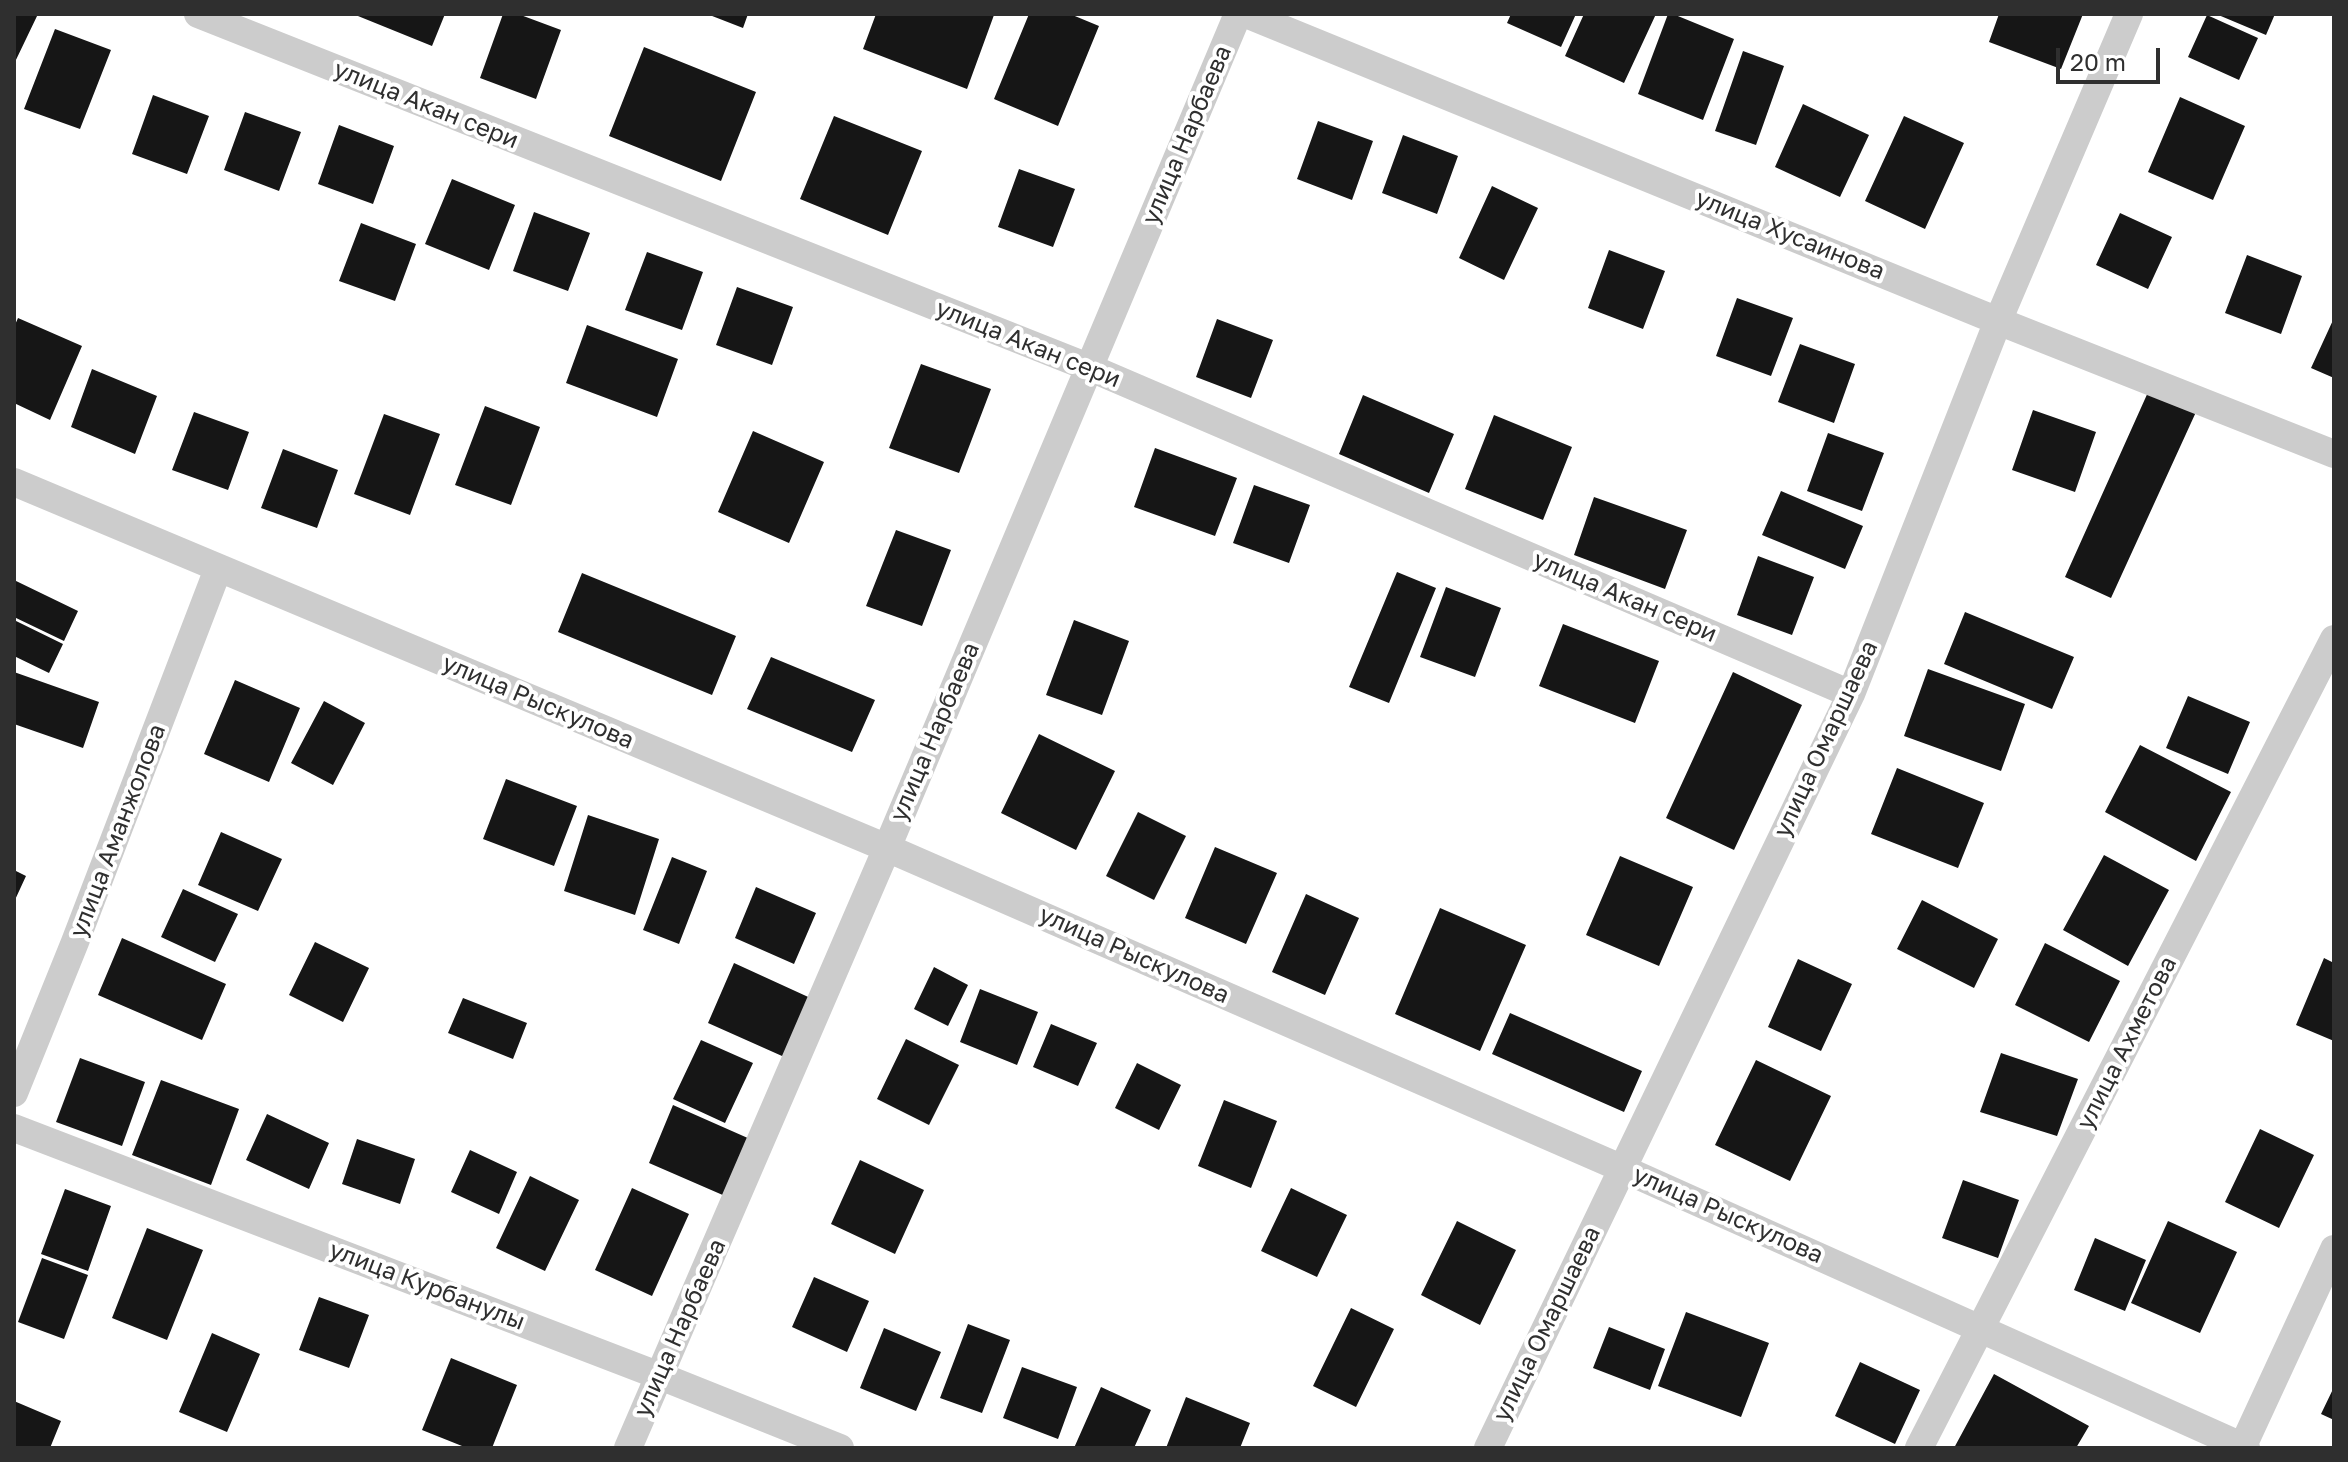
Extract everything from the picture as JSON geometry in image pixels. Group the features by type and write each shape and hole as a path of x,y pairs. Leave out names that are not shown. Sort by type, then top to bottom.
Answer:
{"street":[{"name":"улица Акан сери","path":"198,14 1088,367 1851,694"},
{"name":"улица Нарбаева","path":"628,1448 887,848 1238,14"},
{"name":"улица Хусаинова","path":"1246,14 1998,321 2334,454"},
{"name":"улица Омаршаева","path":"1488,1448 1851,694 1998,321 2129,14"},
{"name":"улица Рыскулова","path":"14,482 887,848 1621,1168 2244,1448"},
{"name":"улица Аманжолова","path":"14,1093 218,569"},
{"name":"улица Ахметова","path":"1919,1448 2334,639"},
{"name":"улица Курбанулы","path":"14,1128 840,1448"},
{"path":"2244,1448 2334,1249"}],"building":[{"path":"14,14 38,14 14,64"},
{"path":"353,14 445,14 432,46"},
{"path":"503,14 518,14 561,30 536,99 480,78"},
{"path":"707,14 748,14 743,28"},
{"path":"876,14 994,15 967,89 863,49"},
{"path":"1029,14 1070,14 1099,26 1058,126 994,99"},
{"path":"1511,14 1576,14 1561,47 1507,23"},
{"path":"1584,14 1656,14 1624,83 1565,56"},
{"path":"1668,14 1734,39 1703,120 1638,94"},
{"path":"1999,14 2083,14 2061,69 1989,42"},
{"path":"2216,14 2275,14 2266,35"},
{"path":"2207,15 2258,38 2239,80 2188,57"},
{"path":"55,29 111,50 80,129 24,109"},
{"path":"644,47 756,92 721,181 609,136"},
{"path":"1743,51 1784,66 1756,145 1715,131"},
{"path":"153,95 209,116 187,174 132,154"},
{"path":"2180,97 2245,126 2213,200 2148,172"},
{"path":"1803,104 1869,135 1840,197 1775,167"},
{"path":"245,112 301,132 279,191 224,170"},
{"path":"834,116 922,151 888,235 800,199"},
{"path":"1904,116 1964,143 1925,229 1865,201"},
{"path":"1318,121 1373,141 1352,200 1297,179"},
{"path":"339,125 394,146 373,204 318,184"},
{"path":"1403,135 1458,156 1437,214 1382,193"},
{"path":"1019,169 1075,189 1053,247 998,227"},
{"path":"452,179 515,205 489,270 425,244"},
{"path":"1492,186 1538,208 1504,280 1459,258"},
{"path":"534,212 590,233 568,291 513,271"},
{"path":"2120,213 2172,237 2148,289 2096,265"},
{"path":"361,223 416,244 395,301 339,281"},
{"path":"1609,250 1665,271 1643,329 1588,308"},
{"path":"647,252 703,272 682,330 625,310"},
{"path":"2247,255 2302,276 2281,334 2225,313"},
{"path":"737,287 793,307 772,365 716,345"},
{"path":"1737,298 1793,318 1771,376 1716,356"},
{"path":"18,318 82,346 50,420 14,403 14,327"},
{"path":"2334,318 2334,378 2311,368"},
{"path":"1217,319 1273,340 1251,398 1196,377"},
{"path":"587,325 678,359 657,417 566,383"},
{"path":"1800,344 1855,364 1834,423 1778,402"},
{"path":"921,364 991,389 959,473 889,448"},
{"path":"92,369 157,396 135,454 71,427"},
{"path":"2149,390 2196,412 2111,598 2065,577"},
{"path":"1363,395 1454,434 1429,493 1339,454"},
{"path":"485,406 540,427 511,505 455,485"},
{"path":"2033,410 2096,432 2075,492 2012,470"},
{"path":"194,412 249,432 228,490 172,470"},
{"path":"384,414 440,434 410,515 354,494"},
{"path":"1494,415 1572,447 1543,520 1465,489"},
{"path":"753,431 824,462 789,543 718,512"},
{"path":"1828,433 1884,453 1862,511 1807,491"},
{"path":"1155,448 1237,478 1215,536 1134,507"},
{"path":"283,449 338,470 317,528 261,508"},
{"path":"1254,485 1310,505 1289,563 1233,543"},
{"path":"1781,491 1863,526 1845,569 1762,535"},
{"path":"1594,497 1687,530 1665,589 1574,555"},
{"path":"896,530 951,550 922,626 866,606"},
{"path":"1758,556 1814,577 1792,635 1737,615"},
{"path":"1397,572 1436,588 1389,703 1349,687"},
{"path":"582,573 736,636 712,695 558,632"},
{"path":"14,580 78,611 64,641 14,617"},
{"path":"1446,587 1501,608 1475,677 1420,657"},
{"path":"1965,612 2074,657 2052,709 1944,664"},
{"path":"14,620 63,644 49,673 14,656"},
{"path":"1074,620 1129,641 1102,715 1046,695"},
{"path":"1563,624 1659,661 1635,723 1539,686"},
{"path":"771,657 875,700 852,752 747,709"},
{"path":"1928,669 2025,704 2001,771 1904,736"},
{"path":"14,672 99,702 83,748 14,724"},
{"path":"1733,672 1802,705 1734,850 1666,818"},
{"path":"235,680 300,708 269,782 204,754"},
{"path":"2188,696 2250,722 2228,774 2166,748"},
{"path":"324,701 365,723 333,785 291,763"},
{"path":"1039,734 1115,771 1076,850 1001,813"},
{"path":"2140,745 2231,792 2196,861 2105,812"},
{"path":"1897,768 1984,803 1958,868 1871,834"},
{"path":"506,779 577,806 554,866 483,839"},
{"path":"1138,812 1186,836 1154,900 1106,876"},
{"path":"588,815 659,839 635,915 564,891"},
{"path":"221,832 282,859 258,911 198,885"},
{"path":"1215,847 1277,873 1246,944 1185,918"},
{"path":"2104,855 2169,890 2128,966 2063,930"},
{"path":"1620,856 1693,887 1659,966 1586,935"},
{"path":"672,857 707,871 679,944 643,930"},
{"path":"14,870 26,876 14,902"},
{"path":"756,887 816,913 794,964 735,938"},
{"path":"183,889 238,914 215,962 161,937"},
{"path":"1306,894 1359,918 1325,995 1272,972"},
{"path":"1922,900 1998,939 1974,988 1897,949"},
{"path":"1440,908 1526,945 1480,1051 1395,1014"},
{"path":"122,938 226,984 202,1040 98,995"},
{"path":"315,942 369,968 343,1022 289,995"},
{"path":"2045,943 2120,981 2089,1042 2015,1005"},
{"path":"2324,958 2334,963 2334,1041 2296,1025"},
{"path":"1798,959 1852,984 1821,1051 1768,1027"},
{"path":"734,963 817,1001 791,1060 708,1023"},
{"path":"934,967 968,985 948,1026 914,1009"},
{"path":"980,989 1038,1012 1017,1065 960,1042"},
{"path":"463,998 527,1023 513,1059 448,1033"},
{"path":"1510,1013 1642,1071 1624,1112 1492,1054"},
{"path":"1051,1024 1097,1043 1078,1086 1033,1067"},
{"path":"906,1039 959,1065 929,1125 877,1099"},
{"path":"701,1040 753,1063 725,1123 673,1099"},
{"path":"2001,1053 2078,1079 2057,1136 1980,1112"},
{"path":"80,1058 145,1082 122,1146 56,1122"},
{"path":"1756,1060 1831,1096 1790,1181 1715,1145"},
{"path":"1137,1063 1181,1085 1159,1130 1115,1108"},
{"path":"161,1080 239,1109 211,1185 132,1155"},
{"path":"1224,1100 1277,1121 1251,1188 1198,1166"},
{"path":"673,1105 750,1139 725,1196 649,1163"},
{"path":"267,1114 329,1143 309,1189 246,1160"},
{"path":"2260,1129 2314,1155 2279,1228 2225,1202"},
{"path":"357,1139 415,1159 400,1204 342,1184"},
{"path":"470,1150 517,1172 499,1214 451,1192"},
{"path":"860,1160 924,1190 895,1254 831,1224"},
{"path":"530,1176 579,1200 545,1271 496,1248"},
{"path":"1963,1180 2019,1200 1998,1258 1942,1238"},
{"path":"632,1188 689,1214 652,1296 595,1270"},
{"path":"1291,1188 1347,1215 1317,1277 1261,1251"},
{"path":"65,1189 111,1206 88,1271 41,1254"},
{"path":"1457,1221 1516,1250 1480,1325 1421,1295"},
{"path":"2168,1221 2237,1252 2200,1333 2131,1303"},
{"path":"147,1228 203,1250 167,1340 112,1318"},
{"path":"2095,1238 2146,1260 2125,1311 2074,1290"},
{"path":"42,1258 88,1275 64,1339 18,1322"},
{"path":"814,1277 869,1301 847,1352 792,1327"},
{"path":"319,1297 369,1315 349,1368 299,1350"},
{"path":"1351,1308 1394,1329 1356,1407 1313,1386"},
{"path":"1686,1312 1769,1343 1741,1417 1658,1386"},
{"path":"968,1324 1010,1340 982,1413 940,1398"},
{"path":"1609,1327 1665,1349 1650,1390 1593,1368"},
{"path":"884,1328 941,1352 916,1411 860,1388"},
{"path":"212,1333 260,1354 227,1432 179,1412"},
{"path":"451,1358 517,1385 492,1448 467,1448 422,1430"},
{"path":"1860,1362 1920,1390 1895,1444 1835,1416"},
{"path":"1022,1367 1077,1387 1058,1439 1003,1418"},
{"path":"1994,1374 2089,1426 2076,1448 1954,1448"},
{"path":"1101,1387 1151,1410 1134,1448 1074,1448"},
{"path":"2334,1387 2334,1420 2321,1414"},
{"path":"1186,1397 1250,1423 1240,1448 1166,1448"},
{"path":"14,1401 61,1421 50,1448 14,1448"}]}
